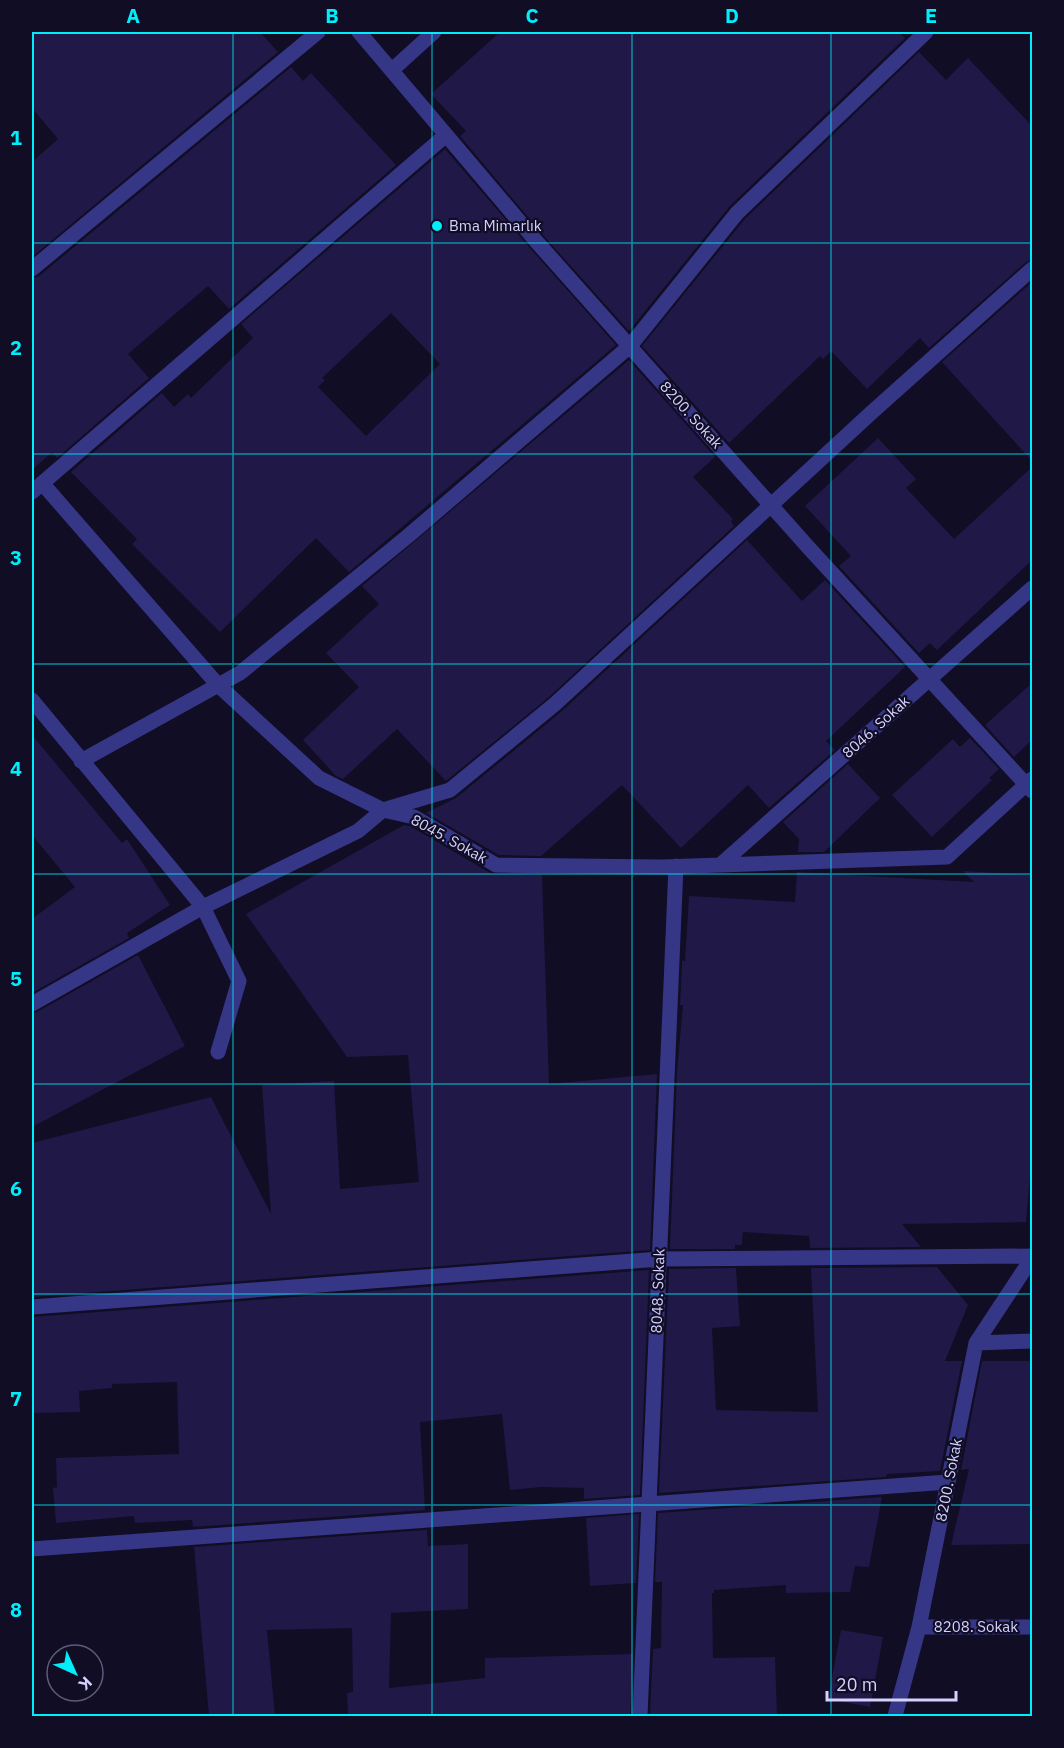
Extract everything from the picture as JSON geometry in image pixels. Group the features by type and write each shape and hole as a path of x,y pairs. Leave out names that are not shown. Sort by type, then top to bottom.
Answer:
{"street":[{"path":"32,269 318,32"},
{"name":"8200. Sokak","path":"359,32 536,241 772,506 929,679 1030,785"},
{"path":"392,70 434,32"},
{"path":"81,761 240,673 408,536 630,346 738,213 923,32"},
{"path":"37,488 446,135"},
{"path":"32,1004 202,907 358,831 383,810 450,790 555,704 871,413 1032,269"},
{"name":"8045. Sokak","path":"37,488 218,685 319,778 383,810 414,816 496,865 676,866 947,857 1030,785"},
{"name":"8046. Sokak","path":"720,865 1032,588"},
{"path":"32,700 202,907 239,981 218,1052"},
{"name":"8048. Sokak","path":"640,1716 676,866"},
{"path":"32,1307 660,1259 1032,1257"},
{"name":"8200. Sokak","path":"895,1716 920,1627 976,1344 1032,1257"},
{"path":"976,1344 1032,1341"},
{"path":"32,1549 948,1482"},
{"name":"8208. Sokak","path":"920,1627 1032,1628"}],"building":[{"path":"32,32 260,32 278,52 32,257 32,162 58,139 32,108"},
{"path":"500,32 899,32 905,38 730,206 629,331 543,235 460,136 466,131 431,94"},
{"path":"919,52 946,80 968,58 1032,126 1032,260 1026,262 929,348 920,338 867,389 831,351 823,359 820,356 729,443 642,346 744,220"},
{"path":"291,67 303,81 311,73 396,165 229,309 208,286 128,354 149,378 57,458 52,452 32,470 32,278 38,277"},
{"path":"445,149 616,345 349,572 316,538 220,632 132,544 137,539 71,472 162,393 174,407 188,394 191,398 253,338 241,324","holes":["391,313 440,364 366,436 318,387 325,380 322,378"]},
{"path":"1032,282 1032,461 942,362"},
{"path":"629,360 715,457 693,477 733,519 731,521 734,526 549,697 446,781 397,729 343,779 336,776 303,740 359,687 326,653 379,604 362,586"},
{"path":"878,438 916,479 906,488 954,539 1032,467 1032,560 937,650 930,643 919,653 839,566 851,556 805,506"},
{"path":"747,540 802,601 825,580 905,667 826,741 835,750 769,808 748,785 681,848 622,785 541,856 499,855 426,813 456,798 561,712"},
{"path":"1032,683 1032,740 1014,757 985,725"},
{"path":"32,735 122,843 127,839 170,905 127,933 129,938 32,993 32,919 75,887 32,835"},
{"path":"970,738 999,769 989,778 992,780 932,837 892,795 953,739 960,747"},
{"path":"848,764 880,798 824,852 798,852 799,839 783,822"},
{"path":"404,825 410,826 492,874 542,875 549,1084 657,1074 650,1250 32,1297 32,1143 211,1097 271,1214 262,1085 334,1081 340,1189 419,1182 408,1055 347,1057 246,914"},
{"path":"963,871 1032,875 1032,1153 1026,1222 902,1224 921,1247 810,1248 809,1236 743,1232 742,1245 735,1245 735,1249 670,1249 677,1072 683,1005 680,1005 682,961 685,961 689,896 795,902 797,872 974,882"},
{"path":"138,955 185,1046 32,1127 32,1014"},
{"path":"937,1267 968,1305 945,1361 962,1361 940,1471 659,1493 669,1269 736,1268 740,1326 712,1328 716,1410 818,1412 811,1268"},
{"path":"649,1270 640,1495 584,1499 584,1488 542,1487 510,1490 502,1414 420,1422 425,1510 193,1527 192,1520 135,1523 134,1516 56,1523 53,1488 57,1487 56,1458 179,1454 177,1382 112,1384 112,1388 79,1391 80,1412 32,1413 32,1317"},
{"path":"982,1361 1032,1361 1032,1544 951,1545 969,1469 961,1470"},
{"path":"882,1497 869,1567 855,1566 850,1592 786,1593 786,1585 714,1590 712,1593 713,1658 775,1657 777,1716 650,1716 653,1649 661,1648 662,1582 655,1582 658,1513"},
{"path":"639,1514 636,1583 590,1586 586,1518"},
{"path":"427,1530 428,1546 468,1544 468,1609 391,1613 389,1688 485,1678 485,1658 633,1654 630,1716 348,1716 347,1693 353,1692 352,1628 267,1630 275,1716 209,1716 194,1547"},
{"path":"841,1630 883,1637 870,1707 828,1699"}],"place":[{"name":"Bma Mimarlık","path":"437,226"}]}
